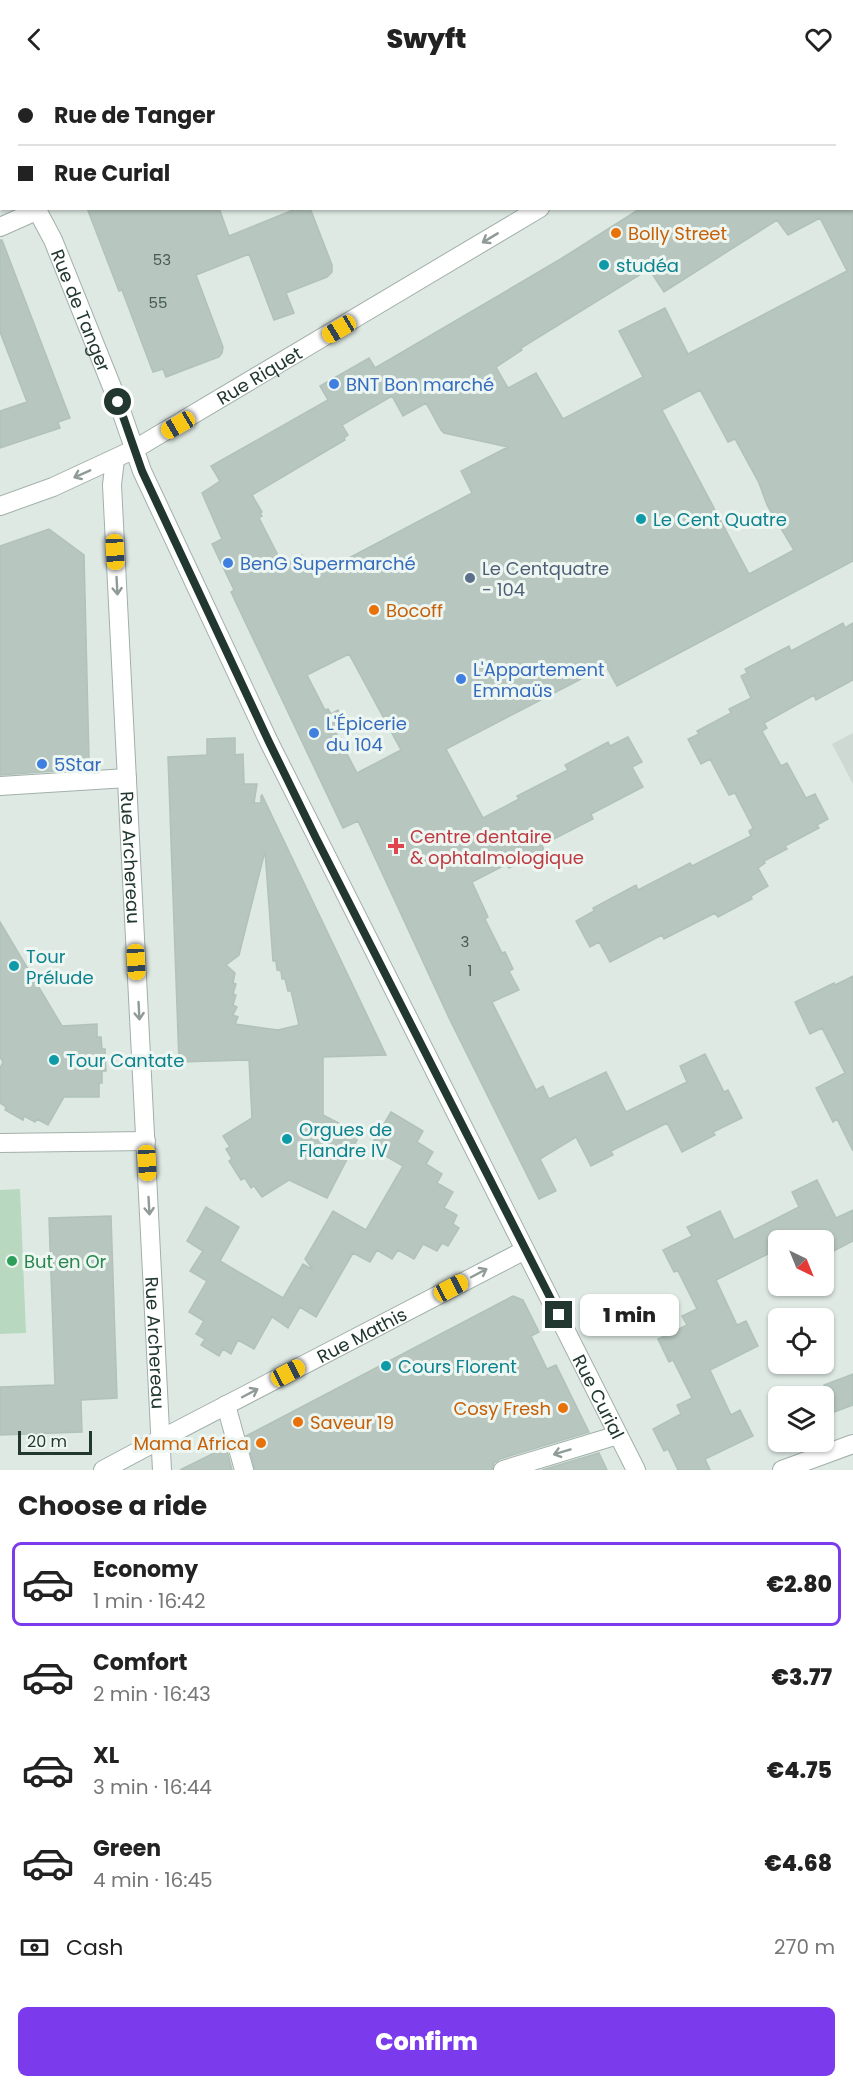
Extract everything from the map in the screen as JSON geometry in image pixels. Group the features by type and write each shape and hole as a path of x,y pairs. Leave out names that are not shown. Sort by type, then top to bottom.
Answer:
{"street":[{"name":"Rue de Tanger","path":"36,210 53,240 135,449"},
{"path":"0,227 36,210"},
{"name":"Rue Riquet","path":"0,506 53,487 135,449 537,210"},
{"name":"Rue Curial","path":"135,449 170,530 316,838 636,1470"},
{"name":"Rue Archereau","path":"115,459 112,485 162,1470"},
{"path":"0,786 127,778"},
{"path":"0,1143 146,1141"},
{"name":"Rue Mathis","path":"103,1470 525,1250"},
{"path":"226,1405 243,1470"},
{"path":"503,1470 618,1435"},
{"path":"782,1470 853,1444"}],"shaded area":[{"path":"853,733 853,784 832,744"}],"green space":[{"name":"But en Or","path":"20,1189 26,1333 0,1334 0,1190"}],"building":[{"path":"88,210 220,210 229,236 293,210 311,210 332,265 332,272 327,277 286,293 294,313 274,320 249,254 196,275 223,347 222,353 219,357 166,377 163,369 153,372 122,290 119,291"},
{"path":"638,210 853,210 853,561 617,686 606,666 446,749 483,818 519,799 517,796 568,770 565,765 608,742 610,746 628,737 642,762 632,767 643,787 591,814 593,819 542,845 544,850 509,868 507,864 472,882 488,917 485,919 513,969 509,971 519,990 492,1002 536,1090 543,1086 549,1099 606,1072 626,1112 687,1082 680,1066 705,1054 724,1092 728,1090 742,1118 713,1132 715,1135 682,1152 667,1123 611,1151 613,1155 591,1166 576,1137 540,1159 556,1191 539,1199 450,1020 358,821 343,828 231,592 234,590 212,544 222,539 202,493 220,481 211,466 328,400 320,386 369,358 375,368 559,260","holes":["820,218 847,271 688,354 665,308 619,331 643,377 563,419 536,373 508,388 496,367 522,350 521,348 649,269 664,292 777,220 788,235","700,390 728,442 735,439 759,483 767,505 794,550 749,574 662,410","392,396 403,416 426,403 444,433 508,447 461,471 472,493 313,577 302,555 283,565 259,518 262,512 252,495 345,440 344,438 348,435 342,425","349,654 401,750 357,773 336,733 346,728 338,710 331,714 328,709 325,710 307,675"]},
{"path":"0,240 2,240 70,418 58,422 60,428 0,448 0,411 27,402 0,332"},
{"path":"49,529 84,555 89,759 53,760 54,771 0,775 0,546"},
{"path":"843,623 845,628 853,623 853,680 816,700 814,695 764,723 767,728 762,731 781,766 787,763 806,798 815,794 828,819 817,825 819,828 785,846 787,849 764,861 765,863 758,868 768,886 751,896 752,899 718,917 715,913 664,939 662,935 610,962 599,942 590,947 576,921 594,911 593,908 636,885 638,890 690,863 692,866 751,836 749,831 753,828 735,793 729,795 710,759 701,764 688,739 699,734 697,731 731,713 729,709 751,698 741,676 747,673 745,669 789,646 791,651"},
{"path":"235,738 235,755 243,754 244,784 257,784 254,803 261,803 262,795 386,1055 323,1057 323,1115 360,1134 327,1198 289,1180 262,1197 254,1186 251,1188 245,1178 241,1180 229,1161 232,1159 226,1149 230,1147 223,1136 252,1118 249,1060 179,1062 168,757 207,755 207,739","holes":["265,851 273,961 276,961 277,970 281,971 282,979 285,979 288,991 291,991 299,1025 278,1030 235,1024 238,1017 233,1015 237,1007 233,1005 236,995 233,994 236,984 233,983 235,973 226,965 239,955"]},
{"name":"Tour Cantate","path":"0,922 62,1026 97,1024 97,1037 101,1037 102,1049 105,1049 106,1071 102,1071 99,1097 64,1097 48,1125 24,1116 23,1120 5,1110 6,1107 0,1103 0,1068 3,1062 0,1057"},
{"path":"853,976 853,1151 837,1119 833,1122 816,1088 845,1073 822,1028 810,1034 795,1002"},
{"path":"391,1112 423,1131 417,1142 433,1152 426,1164 442,1174 437,1183 453,1192 444,1208 457,1215 453,1224 459,1228 448,1246 442,1243 437,1251 423,1244 414,1259 398,1250 392,1259 377,1250 370,1262 353,1253 316,1317 300,1307 288,1328 272,1317 254,1349 238,1340 231,1354 223,1349 219,1356 201,1345 205,1339 196,1334 204,1321 189,1312 207,1281 190,1271 203,1251 187,1241 206,1207 239,1227 220,1261 283,1298 303,1264 313,1270 305,1259 333,1211 366,1230 403,1166 370,1147"},
{"path":"817,1180 836,1218 853,1210 853,1241 834,1251 834,1230 768,1230 768,1254 716,1280 737,1325 746,1321 758,1346 710,1370 731,1415 740,1410 753,1436 705,1459 710,1470 678,1470 668,1449 664,1451 653,1429 681,1414 677,1405 692,1398 673,1360 669,1362 658,1339 687,1325 682,1316 697,1309 678,1271 674,1272 663,1250 692,1236 687,1227 720,1211 734,1240 799,1207 792,1192"},
{"path":"111,1216 117,1398 81,1400 82,1432 0,1435 0,1387 55,1385 49,1218"},
{"path":"513,1296 523,1300 539,1332 531,1336 547,1369 556,1365 589,1432 500,1459 494,1463 492,1470 255,1470 246,1436"},
{"path":"853,1374 853,1405 834,1412 834,1386 824,1385"},
{"path":"226,1447 232,1470 180,1470"},
{"path":"599,1453 607,1470 542,1470"}],"place":[{"name":"Bolly Street","path":"616,233"},
{"name":"studéa","path":"604,265"},
{"name":"BNT Bon marché","path":"334,384"},
{"name":"Le Cent Quatre","path":"641,519"},
{"name":"BenG Supermarché","path":"228,563"},
{"name":"Le Centquatre - 104","path":"470,578"},
{"name":"Bocoff","path":"374,610"},
{"name":"L'Appartement Emmaüs","path":"461,679"},
{"name":"L'Épicerie du 104","path":"314,733"},
{"name":"5Star","path":"42,764"},
{"name":"Centre dentaire & ophtalmologique","path":"396,846"},
{"name":"Tour Prélude","path":"14,966"},
{"name":"Tour Cantate","path":"54,1060"},
{"name":"Orgues de Flandre IV","path":"287,1139"},
{"name":"But en Or","path":"12,1261"},
{"name":"Cours Florent","path":"386,1366"},
{"name":"Cosy Fresh","path":"563,1408"},
{"name":"Saveur 19","path":"298,1422"},
{"name":"Mama Africa","path":"261,1443"}],"route":[{"path":"118,402 142,471 269,742 559,1315"}]}
